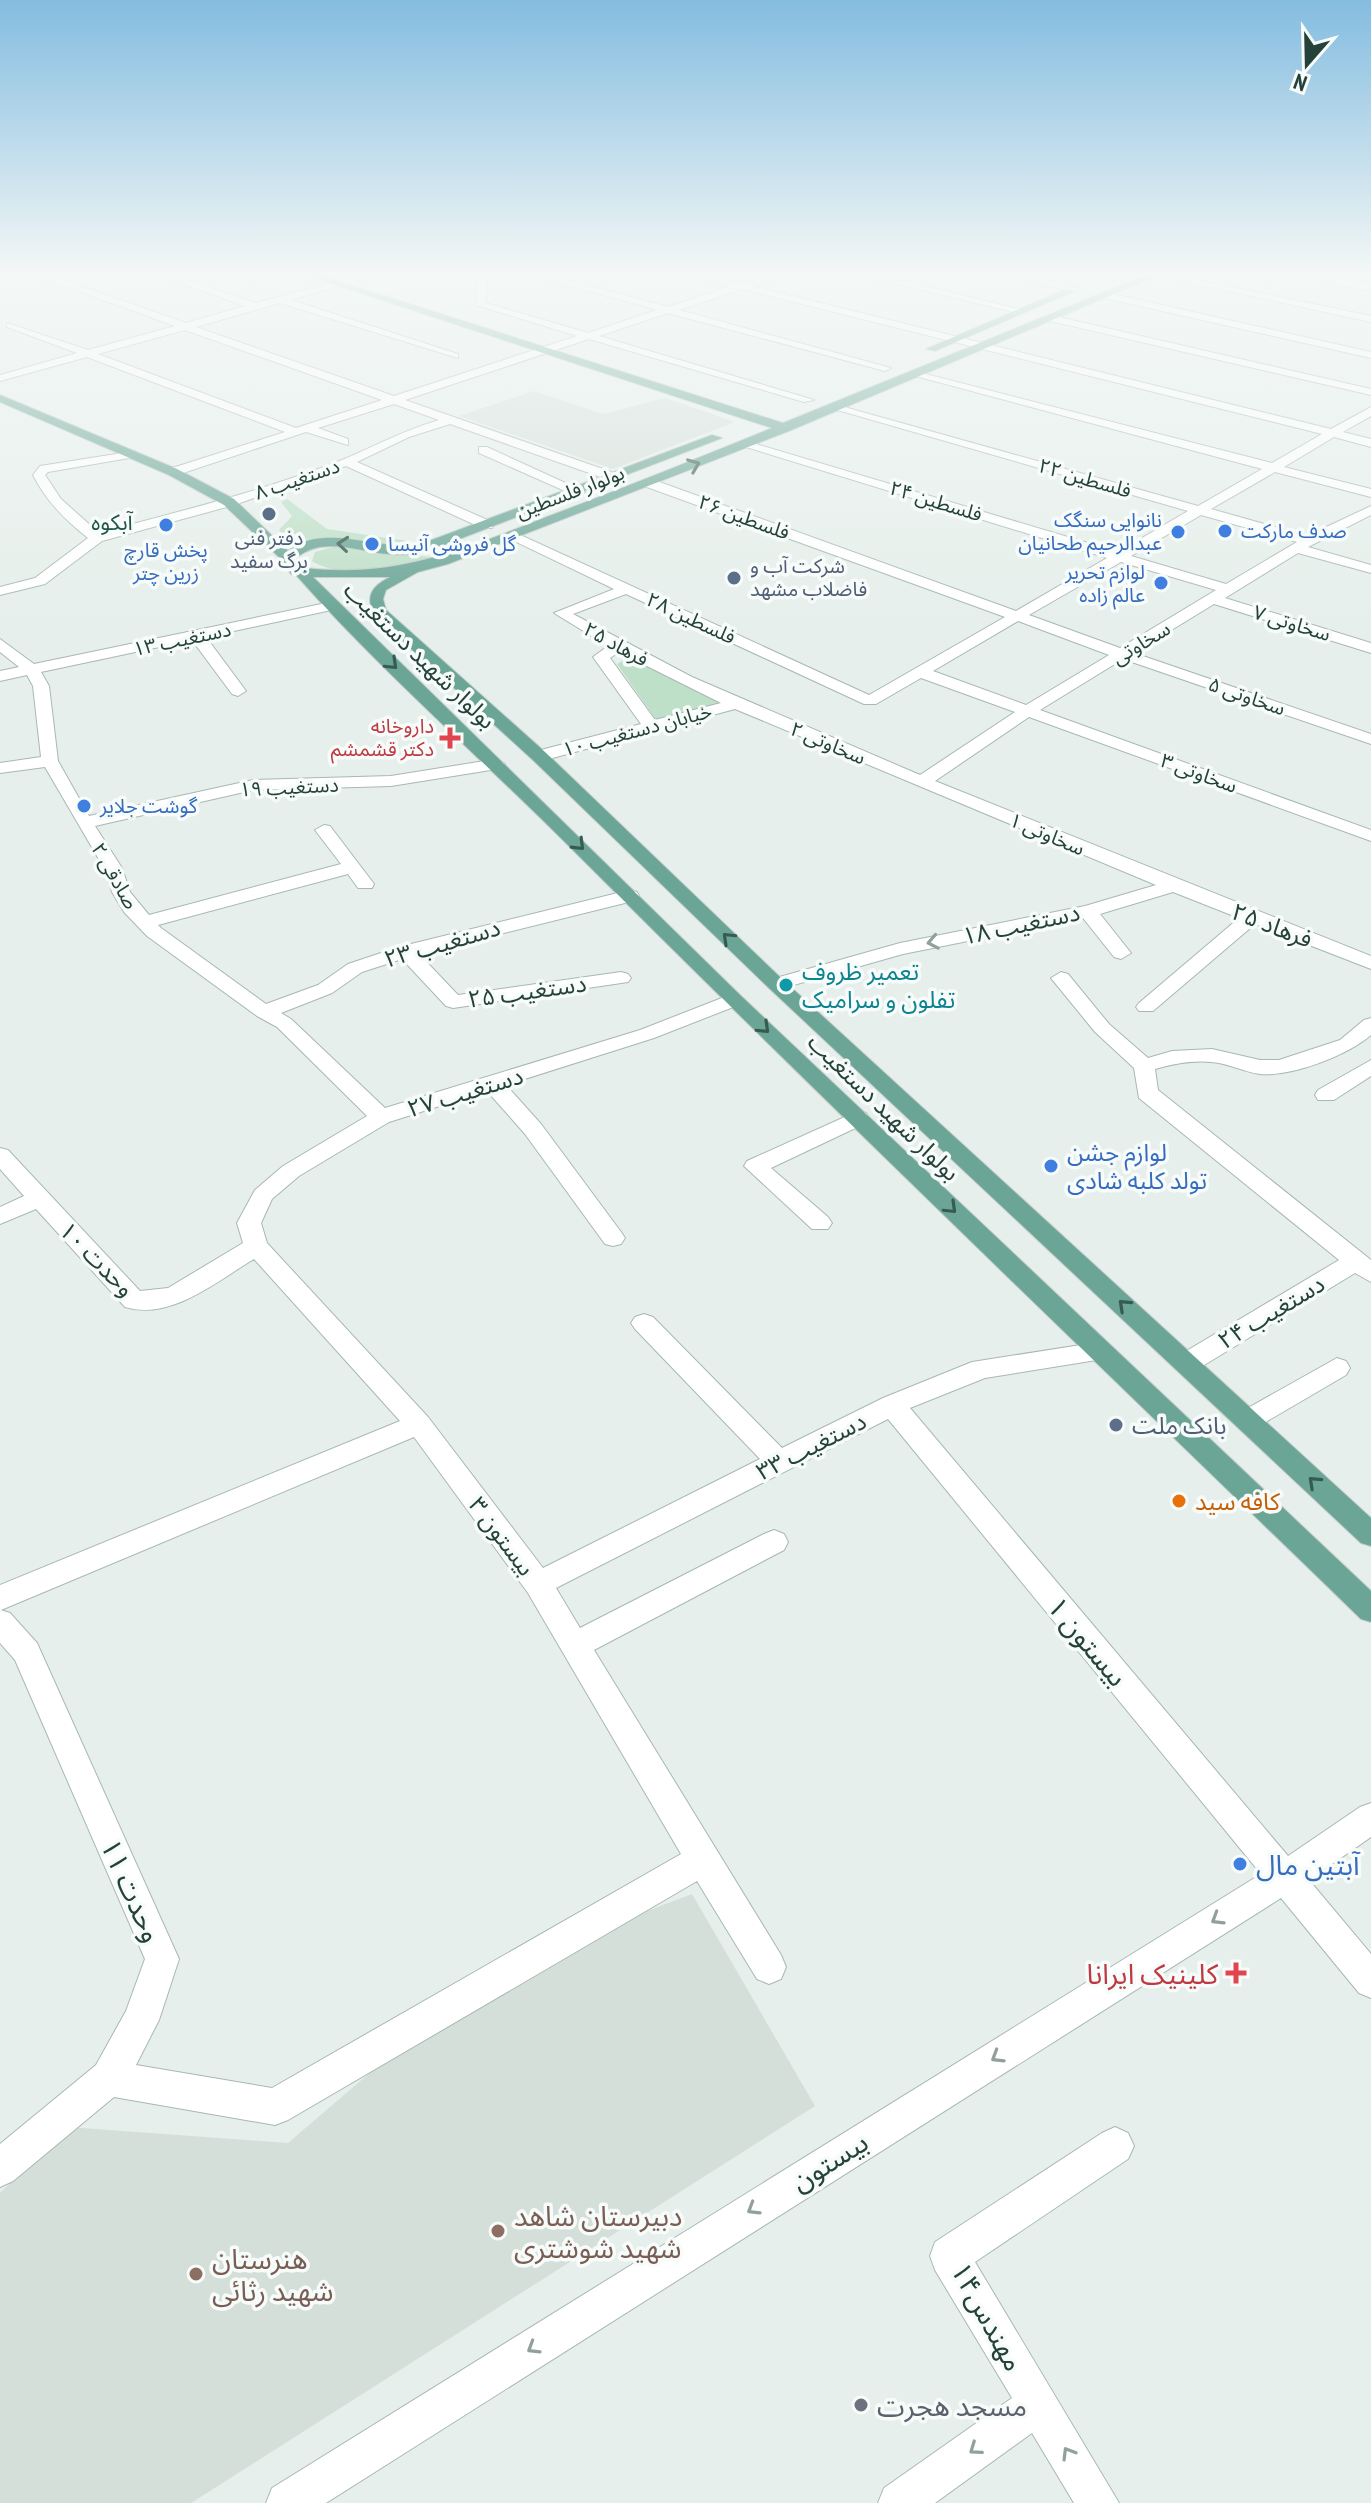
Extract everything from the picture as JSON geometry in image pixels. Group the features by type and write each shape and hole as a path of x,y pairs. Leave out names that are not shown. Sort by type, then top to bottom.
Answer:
{"main road":[{"path":"667,390 785,428"},
{"name":"بولوار فلسطین","path":"732,432 426,547 401,551 346,543 320,543 294,551 292,564 341,575 412,571 649,483 875,390"},
{"name":"بولوار شهید دستغیب","path":"0,398 173,472 229,502 331,606 497,764 734,1000 1371,1610"},
{"path":"746,426 814,398"},
{"name":"بولوار شهید دستغیب","path":"412,571 380,588 376,599 379,612 539,756 776,984 1371,1535"},
{"path":"352,626 352,617 329,596 329,590 354,582 380,588"}],"street":[{"path":"186,390 302,431 344,442"},
{"path":"368,390 616,478"},
{"path":"173,472 427,390"},
{"path":"784,390 814,398"},
{"path":"975,390 1371,493"},
{"path":"1170,390 1335,431 1371,443"},
{"name":"فلسطین ۲۲","path":"833,407 1198,510 1371,569"},
{"path":"920,672 1371,411"},
{"name":"دستغیب ۸","path":"97,538 229,502 347,462 405,434 453,419"},
{"path":"1335,431 1371,437"},
{"name":"فلسطین ۲۴","path":"752,447 1230,590"},
{"path":"483,450 579,492"},
{"path":"0,591 40,581 97,538 76,523 45,489 39,475 44,469 131,454"},
{"path":"347,462 487,525"},
{"name":"فلسطین ۲۶","path":"649,483 1122,654"},
{"name":"سخاوتی","path":"922,782 1027,711 1302,545 1368,511"},
{"name":"فلسطین ۲۸","path":"511,536 870,701 920,672"},
{"name":"فرهاد ۲۵","path":"627,589 561,613 617,647 735,704"},
{"name":"سخاوتی ۷","path":"1214,599 1371,648"},
{"name":"دستغیب ۱۳","path":"0,676 198,637 331,606"},
{"path":"198,637 238,691"},
{"path":"0,644 32,670"},
{"path":"617,647 601,657 652,727"},
{"name":"سخاوتی ۵","path":"1122,654 1371,739"},
{"name":"صادقی ۲","path":"32,670 41,686 50,761 113,868 121,892 145,922 264,1012 284,1023 381,1117"},
{"name":"سخاوتی ۳","path":"920,672 1371,836"},
{"name":"خیابان دستغیب ۱۰","path":"539,756 735,704"},
{"name":"سخاوتی ۲","path":"735,704 922,782"},
{"path":"0,768 50,761"},
{"name":"دستغیب ۱۹","path":"84,823 253,785 391,781 497,764"},
{"name":"سخاوتی ۱","path":"922,782 1173,886"},
{"path":"324,830 365,884"},
{"path":"145,922 352,867"},
{"name":"فرهاد ۲۵","path":"1173,886 1371,963"},
{"name":"دستغیب ۱۸","path":"776,984 900,949 1088,911 1173,886"},
{"name":"دستغیب ۲۳","path":"264,1012 325,989 348,971 406,951 630,896"},
{"path":"1088,911 1121,953"},
{"path":"1146,1007 1252,917"},
{"name":"دستغیب ۲۵","path":"406,951 453,1002 621,978"},
{"path":"1061,978 1102,1028 1144,1066 1147,1093 1363,1268"},
{"name":"دستغیب ۲۷","path":"256,1246 249,1223 263,1195 291,1171 381,1117 647,1034 734,1000"},
{"path":"1144,1066 1172,1057 1212,1055 1260,1067 1281,1067 1347,1045 1371,1024"},
{"path":"1326,1095 1371,1067"},
{"path":"493,1084 533,1129 613,1238"},
{"path":"820,1223 755,1166 858,1118"},
{"name":"وحدت ۱۰","path":"0,1155 134,1301 174,1296 256,1246"},
{"path":"0,1216 38,1199"},
{"name":"بیستون ۳","path":"256,1246 419,1424 538,1584 769,1967"},
{"name":"دستغیب ۲۴","path":"1187,1363 1363,1268"},
{"path":"644,1323 779,1462"},
{"name":"دستغیب ۳۳","path":"538,1584 892,1405 981,1369 1100,1351"},
{"path":"1248,1420 1337,1368"},
{"name":"بیستون ۱","path":"892,1405 1371,1981"},
{"path":"0,1598 419,1424"},
{"path":"576,1645 774,1542"},
{"name":"وحدت ۱۱","path":"0,1622 26,1652 162,1959 141,2020 109,2078 0,2168"},
{"name":"بیستون","path":"287,2503 1284,1878 1371,1818"},
{"path":"109,2078 275,2107 702,1860"},
{"name":"مهندس۱۴","path":"1098,2503 949,2256 1115,2146"},
{"path":"899,2503 1038,2404"}],"shaded area":[{"path":"534,391 603,414 665,398 735,422 613,469 459,416"},
{"path":"692,1894 815,2106 191,2503 0,2503 0,2193 68,2127 288,2143 414,2035 581,1936"}],"green space":[{"path":"287,499 327,529 408,541 409,547 333,539 291,543 279,530 292,516 281,502"},
{"path":"333,547 431,557 388,568 354,571 324,567 312,561 315,552"},
{"path":"636,660 720,703 657,721 617,664"}],"place":[{"name":"دفتر فنی برگ سفید","path":"269,514"},
{"name":"پخش قارچ زرین چتر","path":"166,525"},
{"name":"صدف مارکت","path":"1225,531"},
{"name":"نانوایی سنگک عبدالرحیم طحانیان","path":"1178,532"},
{"name":"گل فروشی آنیسا","path":"372,544"},
{"name":"شرکت آب و فاضلاب مشهد","path":"734,578"},
{"name":"لوازم تحریر عالم زاده","path":"1161,583"},
{"name":"داروخانه دکتر قشمشم","path":"450,738"},
{"name":"گوشت جلایر","path":"84,806"},
{"name":"تعمیر ظروف تفلون و سرامیک","path":"786,985"},
{"name":"لوازم جشن تولد کلبه شادی","path":"1051,1166"},
{"name":"بانک ملت","path":"1116,1425"},
{"name":"کافه سید","path":"1179,1501"},
{"name":"آبتین مال","path":"1240,1864"},
{"name":"کلینیک ایرانا","path":"1236,1973"},
{"name":"دبیرستان شاهد شهید شوشتری","path":"498,2231"},
{"name":"هنرستان شهید رثائی","path":"196,2274"},
{"name":"مسجد هجرت","path":"861,2405"}],"district":[{"name":"آبکوه","path":"112,522"}]}
